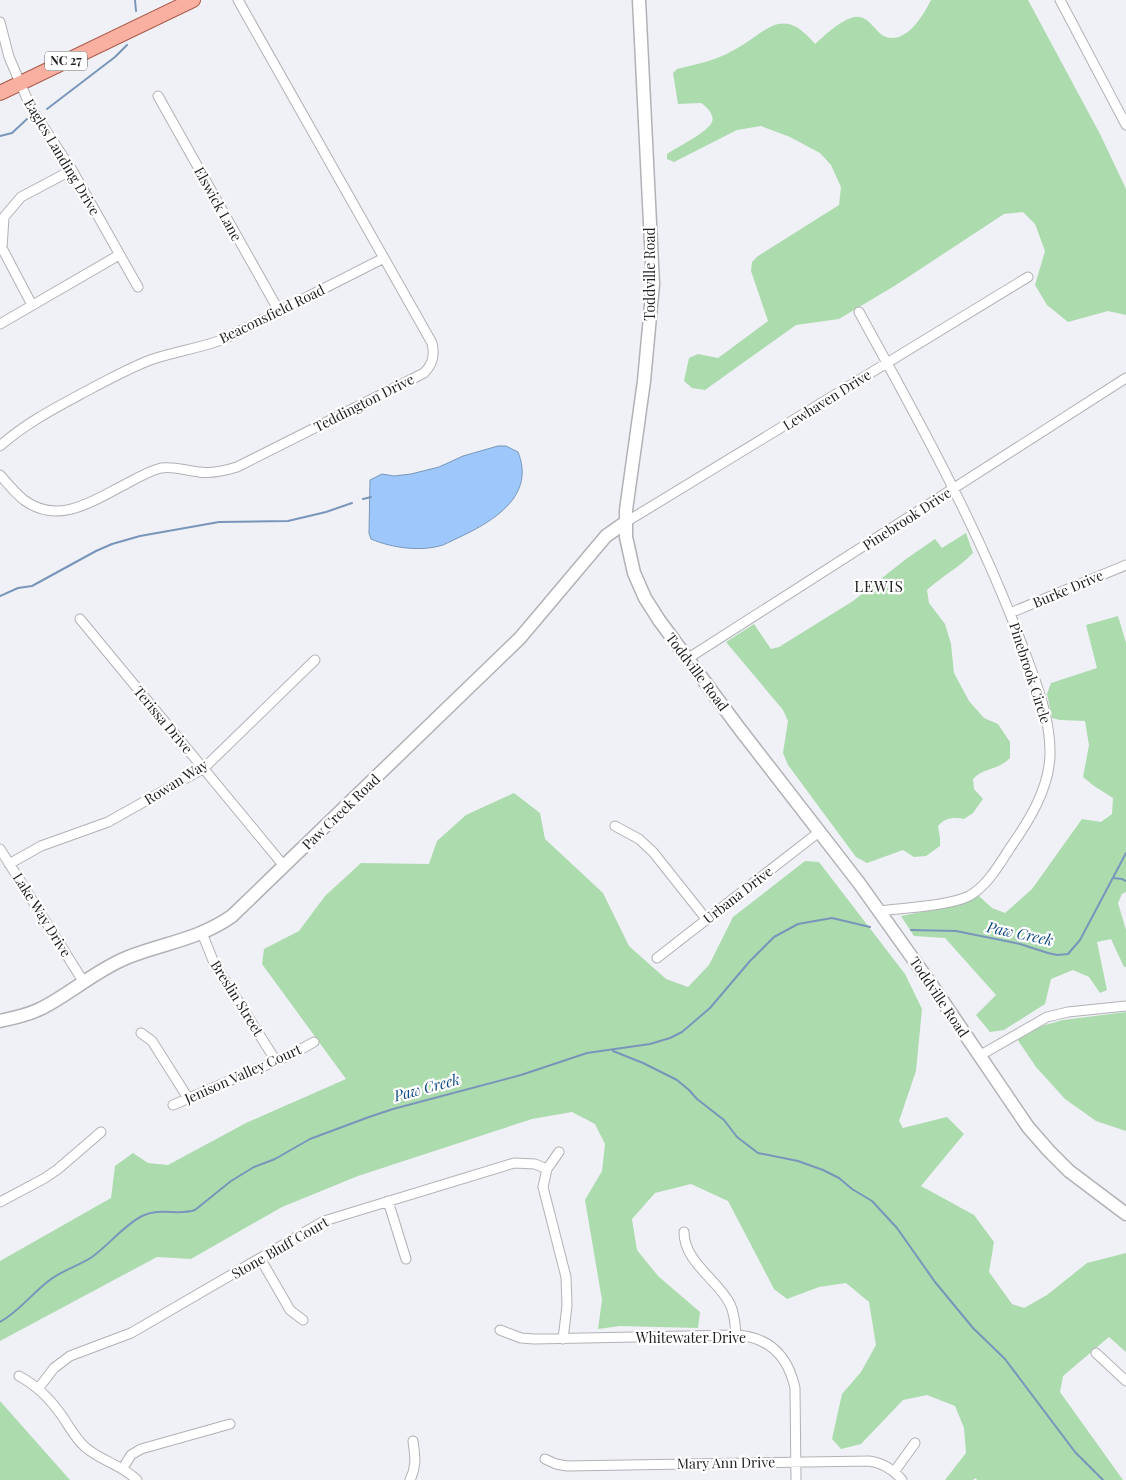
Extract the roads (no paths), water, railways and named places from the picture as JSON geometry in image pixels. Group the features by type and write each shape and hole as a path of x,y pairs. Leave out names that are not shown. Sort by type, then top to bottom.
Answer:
{"main road":[{"name":"NC 27","path":"0,93 193,0"}],"street":[{"name":"Teddington Drive","path":"0,475 16,493 31,505 56,512 72,510 82,506 162,468 209,473 220,472 237,467 424,373 432,362 433,347 238,0"},
{"name":"Toddville Road","path":"639,0 653,284 647,362 626,522 629,555 641,590 659,620 687,659 879,911 1020,1116 1049,1152 1088,1187 1126,1214"},
{"path":"1060,0 1126,125"},
{"name":"Eagles Landing Drive","path":"0,22 9,56 31,108 72,170 138,286"},
{"name":"Elswick Lane","path":"158,96 279,311"},
{"path":"32,305 2,248 4,217 21,197 72,170"},
{"path":"0,324 119,255"},
{"name":"Beaconsfield Road","path":"0,446 29,422 132,368 160,357 214,343 384,258"},
{"name":"Lewhaven Drive","path":"626,522 1028,277"},
{"name":"Pinebrook Circle","path":"859,312 953,489 988,561 1010,613 1043,707 1048,727 1050,757 1046,777 1038,800 1016,840 994,871 974,893 961,899 879,911"},
{"name":"Pinebrook Drive","path":"687,659 1126,378"},
{"name":"Paw Creek Road","path":"0,1021 40,1009 83,981 128,958 202,933 232,916 520,638 540,617 606,536 626,522"},
{"name":"Burke Drive","path":"1010,613 1126,565"},
{"name":"Terissa Drive","path":"80,620 284,866"},
{"name":"Rowan Way","path":"9,864 41,846 108,822 204,768 315,660"},
{"path":"614,826 639,839 654,852 707,920"},
{"name":"Urbana Drive","path":"657,958 819,832"},
{"name":"Lake Way Drive","path":"0,849 83,981"},
{"name":"Breslin Street","path":"202,933 214,963 276,1061"},
{"path":"979,1056 1047,1017 1068,1012 1126,1006"},
{"path":"141,1032 152,1041 188,1098"},
{"name":"Jenison Valley Court","path":"172,1105 276,1061 314,1042"},
{"path":"0,1202 52,1173 101,1132"},
{"path":"559,1152 547,1169 543,1187 544,1197 557,1239 566,1287 567,1306 563,1339"},
{"name":"Stone Bluff Court","path":"38,1389 54,1368 70,1356 131,1333 324,1221 514,1164 535,1164 547,1169"},
{"path":"388,1201 406,1259"},
{"path":"684,1232 684,1240 692,1257 730,1303 735,1322 736,1336"},
{"path":"260,1258 290,1310 303,1320"},
{"name":"Whitewater Drive","path":"500,1330 521,1338 745,1336 762,1341 780,1355 788,1366 795,1388 796,1480"},
{"path":"1096,1353 1126,1381"},
{"path":"19,1376 38,1389 83,1445 100,1457 122,1468 137,1480"},
{"path":"122,1468 131,1455 141,1449 230,1424"},
{"path":"410,1480 415,1469 416,1460 413,1441"},
{"path":"894,1472 915,1443"},
{"name":"Mary Ann Drive","path":"545,1459 567,1466 869,1461 883,1465 902,1480"}],"water":[{"path":"498,446 506,446 518,452 522,467 521,480 517,492 500,513 476,529 448,543 434,547 407,548 388,545 371,539 369,533 370,480 382,474 394,476 411,474 439,467 463,456"}],"waterway":[{"path":"135,0 136,11"},
{"path":"47,109 115,57 127,45"},
{"path":"0,136 12,133 27,119"},
{"path":"363,499 371,497"},
{"path":"0,596 18,588 32,586 112,544 140,536 219,522 288,521 326,512 352,503"},
{"name":"Paw Creek","path":"911,930 956,931 1020,944 1057,955 1068,954 1080,940 1126,853"},
{"path":"1113,878 1126,881"},
{"name":"Paw Creek","path":"0,1322 13,1314 52,1279 92,1257 142,1216 155,1212 189,1212 195,1210 231,1181 254,1167 275,1159 310,1139 393,1109 521,1075 587,1053 650,1044 670,1038 682,1032 710,1008 750,961 774,937 798,924 832,918 870,927"},
{"path":"613,1051 677,1080 697,1099 724,1120 737,1137 758,1153 798,1161 823,1170 839,1178 852,1189 872,1201 897,1228 935,1282 973,1328 1005,1359 1075,1452 1103,1480"}],"district":[{"name":"LEWIS","path":"879,587"}]}
